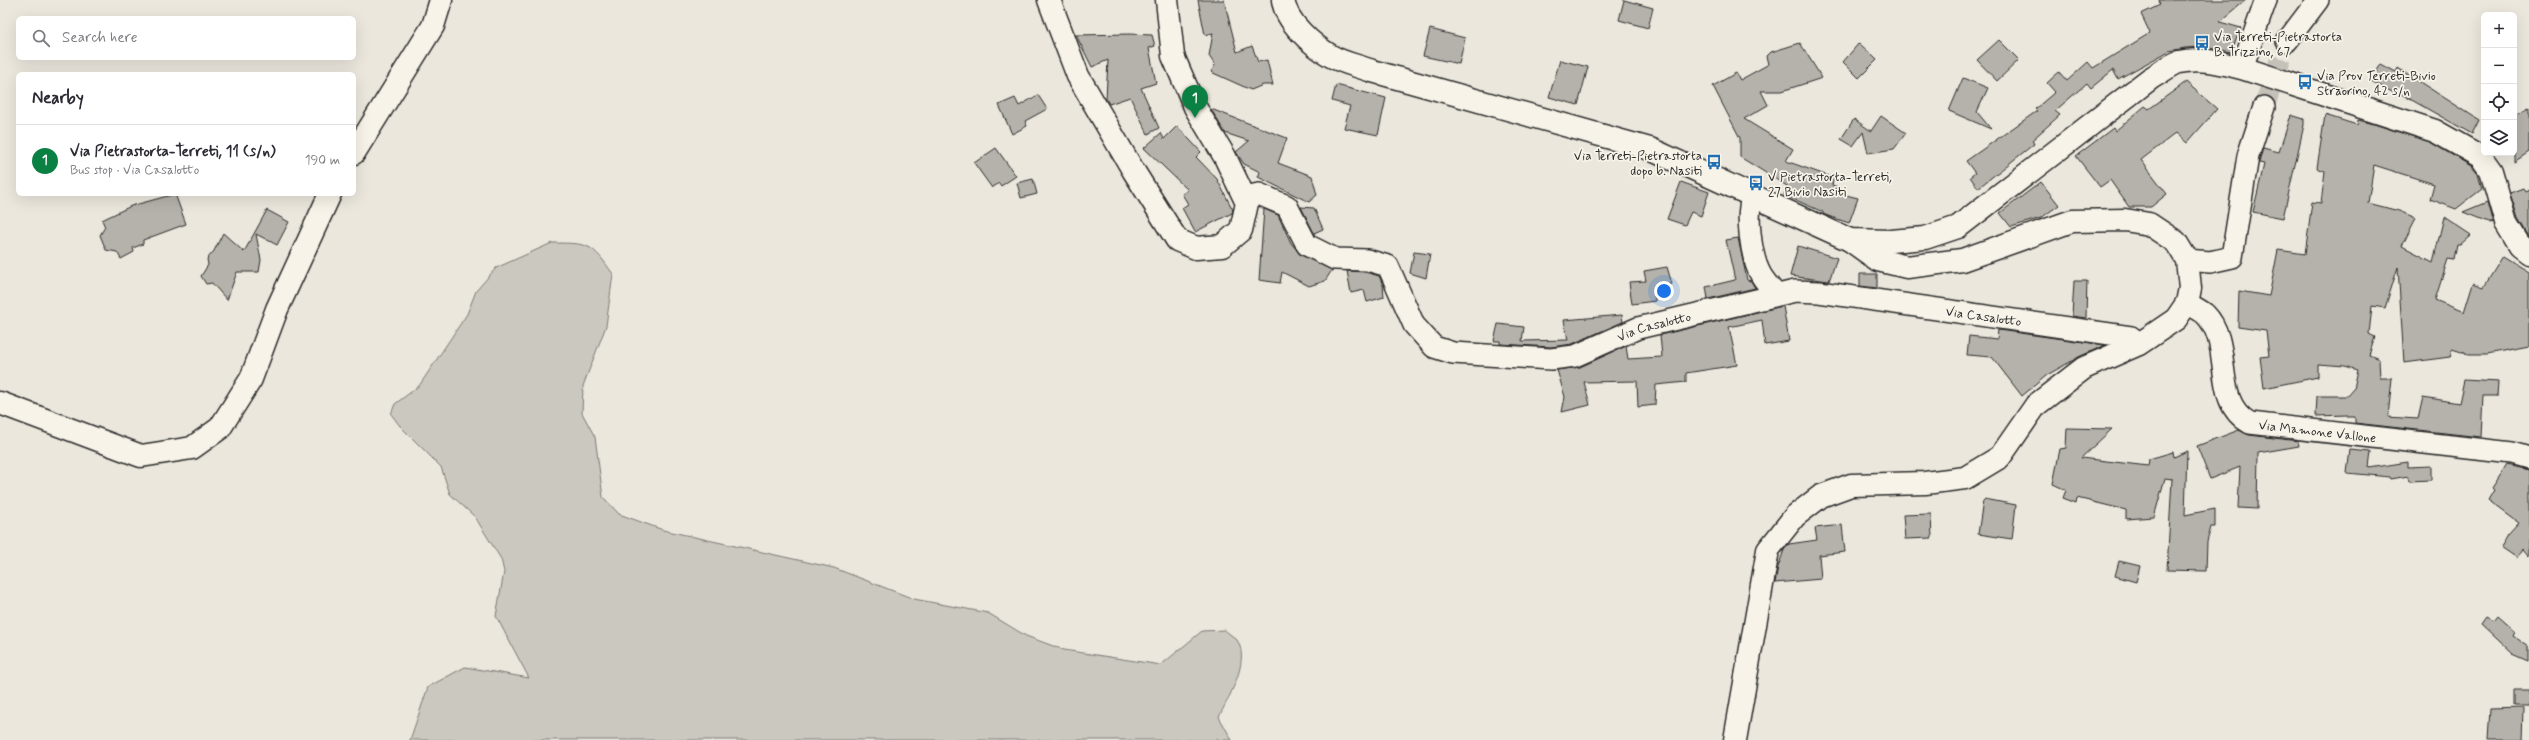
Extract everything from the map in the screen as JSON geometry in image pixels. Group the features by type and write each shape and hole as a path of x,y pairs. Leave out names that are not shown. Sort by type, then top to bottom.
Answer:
{"main road":[{"path":"356,150 433,26 440,0"},
{"path":"1048,0 1078,76 1133,170 1177,240 1196,248 1222,246 1241,230 1247,203 1225,157 1195,107 1173,56 1167,0"},
{"path":"1284,0 1284,8 1303,35 1331,56 1372,71 1650,149 1850,240 1878,260 1907,267 1962,260 2072,221 2125,220 2149,224 2165,234 2176,242 2187,260 2190,288 2187,303 2176,319 2139,344 2084,368 2036,405 2000,457 1965,478 1925,483 1851,485 1821,496 1795,516 1768,550 1735,740"},
{"path":"1850,240 1891,241 1925,238 1958,227 2151,78 2178,62 2198,60 2242,68 2435,131 2481,157 2492,170 2506,223 2520,246 2529,253"},
{"path":"0,403 141,456 192,448 220,428 251,379 277,309 329,196"}],"street":[{"path":"2242,68 2266,0"},
{"path":"2287,41 2318,0"},
{"path":"2187,260 2210,262 2232,257 2248,156 2264,107"},
{"name":"Via Casalotto","path":"1244,197 1259,194 1287,206 1307,245 1335,259 1367,260 1388,266 1414,325 1434,347 1453,353 1551,360 1575,356 1638,328 1795,290 1819,292 2131,337 2139,344"},
{"path":"1753,196 1748,206 1753,249 1760,275 1776,295"},
{"name":"Via Mamone Vallone","path":"2187,303 2205,314 2215,330 2220,346 2227,390 2233,410 2240,418 2250,423 2512,453 2529,458"}],"shaded area":[{"path":"552,243 575,244 589,247 600,256 613,274 606,326 583,386 582,413 595,437 603,497 619,514 663,530 834,568 914,599 988,613 1026,636 1064,650 1161,665 1202,631 1225,630 1237,640 1241,649 1240,669 1237,679 1219,717 1232,740 410,740 428,687 465,667 529,678 496,616 504,572 501,559 475,517 450,494 441,467 400,426 391,414 395,404 419,386 467,314 476,291 496,268"}],"building":[{"path":"1198,0 1224,0 1237,52 1252,46 1258,62 1267,60 1273,85 1263,85 1251,90 1211,72 1215,65 1209,56 1213,33 1205,35"},
{"path":"1624,0 1653,8 1648,28 1619,20"},
{"path":"2159,0 2246,0 2220,22 2241,28 2231,52 2205,47 2185,48 2169,51 2118,79 2113,70 2091,88 2087,83 2055,111 2060,115 2032,140 2034,144 1978,188 1970,177 1975,173 1966,161 2037,111 2035,109 2055,92 2047,83 2059,72 2067,81 2088,62 2093,68 2150,33 2141,14 2160,5"},
{"path":"1430,29 1465,38 1459,64 1423,56"},
{"path":"1076,35 1152,35 1155,46 1149,48 1156,83 1141,88 1159,128 1148,134 1130,97 1109,104 1106,99 1108,60 1092,67"},
{"path":"1999,40 2019,60 1997,81 1977,60"},
{"path":"1800,43 1822,78 1782,91 1761,91 1768,105 1744,119 1793,149 1786,161 1834,178 1832,185 1840,188 1838,193 1858,198 1849,223 1823,214 1823,212 1784,195 1787,186 1740,157 1740,138 1713,86 1736,73 1740,80 1769,64 1767,56 1771,52"},
{"path":"1859,43 1877,60 1859,78 1843,62"},
{"path":"1560,60 1588,67 1578,105 1549,97"},
{"path":"2381,64 2396,72 2398,68 2479,120 2472,134 2401,94 2400,96 2371,81"},
{"path":"1963,78 1988,88 1977,112 1991,129 1949,111"},
{"path":"2186,82 2217,109 2187,143 2176,133 2141,160 2167,194 2151,207 2129,207 2110,180 2100,187 2076,156 2113,128 2115,131 2145,106 2149,109"},
{"path":"1336,85 1386,98 1378,135 1344,128 1350,106 1332,101"},
{"path":"1038,95 1047,109 1025,121 1027,126 1012,134 999,105 1015,98 1019,106"},
{"path":"2529,108 2529,152 2514,162 2514,156 2517,156 2517,114"},
{"path":"1211,109 1287,138 1278,163 1312,176 1317,195 1309,202 1258,177 1260,172 1244,164 1236,152 1249,141 1225,133"},
{"path":"2291,115 2304,119 2304,125 2283,218 2253,212 2264,164 2259,163 2263,148 2279,152"},
{"path":"2325,115 2357,125 2358,120 2374,124 2430,142 2471,166 2478,174 2482,189 2456,209 2430,199 2434,184 2374,165 2368,203 2399,211 2416,218 2402,246 2433,262 2444,217 2471,235 2460,245 2457,245 2454,260 2448,259 2435,300 2464,312 2473,283 2484,287 2503,256 2529,272 2529,346 2487,354 2468,354 2452,349 2450,357 2404,363 2398,267 2385,308 2372,306 2369,334 2375,337 2369,355 2379,359 2380,378 2392,378 2388,417 2418,419 2423,397 2459,403 2464,380 2498,382 2497,396 2483,396 2481,437 2355,423 2355,417 2348,417 2348,415 2316,416 2317,396 2347,396 2354,388 2358,370 2345,366 2318,364 2318,377 2264,388 2260,357 2269,356 2266,331 2238,327 2239,291 2269,296 2278,250 2305,254 2312,202 2321,203 2325,171 2317,168"},
{"path":"1881,116 1906,133 1894,149 1868,153 1863,132 1853,146 1841,139 1854,119 1871,131"},
{"path":"1177,126 1201,152 1196,157 1217,179 1233,210 1232,213 1195,232 1182,208 1188,204 1182,194 1188,190 1144,148 1161,133 1164,139"},
{"path":"996,148 1016,176 1001,186 999,183 992,188 974,163"},
{"path":"1033,179 1037,194 1021,198 1017,183"},
{"path":"1681,182 1709,192 1701,216 1691,212 1685,225 1667,219"},
{"path":"2041,182 2059,205 2041,218 2011,227 2000,213"},
{"path":"2523,188 2525,191 2529,189 2529,237 2518,218 2510,193"},
{"path":"168,196 176,196 186,224 143,240 143,244 133,248 134,252 121,259 117,252 106,250 100,235 105,227 102,220 131,206"},
{"path":"2487,202 2493,224 2463,212"},
{"path":"1301,207 1314,208 1323,229 1314,233"},
{"path":"1264,209 1278,215 1291,243 1301,255 1332,270 1325,281 1309,286 1282,272 1280,283 1259,280"},
{"path":"267,210 289,222 277,245 256,234 261,260 259,272 237,272 227,300 212,283 206,284 201,276 208,265 207,259 214,251 223,233 244,252"},
{"path":"1738,238 1747,280 1751,281 1755,288 1708,299 1706,287 1735,280 1726,240"},
{"path":"1798,246 1837,258 1829,281 1790,276"},
{"path":"1414,252 1430,254 1426,278 1410,273"},
{"path":"1667,267 1672,284 1663,286 1664,288 1654,290 1655,301 1632,304 1629,282 1646,281 1644,271"},
{"path":"1347,271 1365,272 1379,276 1383,285 1384,297 1367,302 1364,290 1351,293"},
{"path":"1860,274 1877,274 1877,288 1860,286"},
{"path":"2074,281 2087,281 2086,318 2072,316"},
{"path":"1783,306 1789,341 1765,345 1762,320 1729,327 1737,365 1686,373 1686,382 1656,385 1655,405 1638,407 1637,381 1584,382 1590,405 1562,412 1565,397 1557,370 1580,367 1626,346 1628,359 1662,357 1660,335"},
{"path":"1622,315 1623,322 1572,344 1551,347 1500,344 1500,341 1494,341 1498,324 1524,327 1522,341 1568,340 1564,320"},
{"path":"1998,330 2105,345 2079,357 2047,375 2022,396 1992,357 1967,355 1969,336 1997,339"},
{"path":"2067,428 2112,429 2081,458 2148,466 2149,459 2173,452 2174,457 2187,451 2185,515 2215,509 2215,527 2211,527 2207,542 2206,571 2167,570 2172,479 2165,478 2154,517 2126,519 2126,510 2077,498 2076,503 2063,498 2066,490 2053,484 2060,449 2066,448"},
{"path":"2239,430 2249,435 2298,441 2299,446 2258,453 2257,509 2238,508 2240,467 2210,479 2197,446"},
{"path":"2350,450 2371,452 2369,468 2408,462 2408,467 2431,466 2431,480 2409,481 2408,476 2391,479 2390,477 2347,473"},
{"path":"2507,465 2529,470 2529,556 2522,548 2517,558 2501,547 2508,535 2519,523 2488,500 2494,490 2492,488"},
{"path":"1985,499 2016,505 2012,539 1978,534 1983,501"},
{"path":"1931,514 1932,538 1905,539 1903,515"},
{"path":"1842,525 1845,552 1819,555 1821,579 1775,583 1778,567 1784,550 1789,544 1817,540 1815,528"},
{"path":"2119,561 2140,566 2136,582 2115,576"},
{"path":"2497,616 2514,631 2512,635 2529,647 2529,661 2513,654 2481,624 2486,617 2493,621"},
{"path":"2514,690 2529,690 2529,706 2514,706"},
{"path":"2523,708 2522,740 2488,740 2490,709"}],"tunnel":[{"path":"2264,107 2287,41"}],"place":[{"name":"Via Terreti-Pietrastorta B. Trizzino, 67","path":"2202,43"},
{"name":"Via Prov Terreti-Bivio Straorino, 42 s/n","path":"2305,82"},
{"name":"Via Pietrastorta-Terreti, 11 (s/n)","path":"1195,118"},
{"name":"Via Terreti-Pietrastorta dopo b. Nasiti","path":"1714,162"},
{"name":"V Pietrastorta-Terreti, 27 Bivio Nasiti","path":"1756,183"}]}
